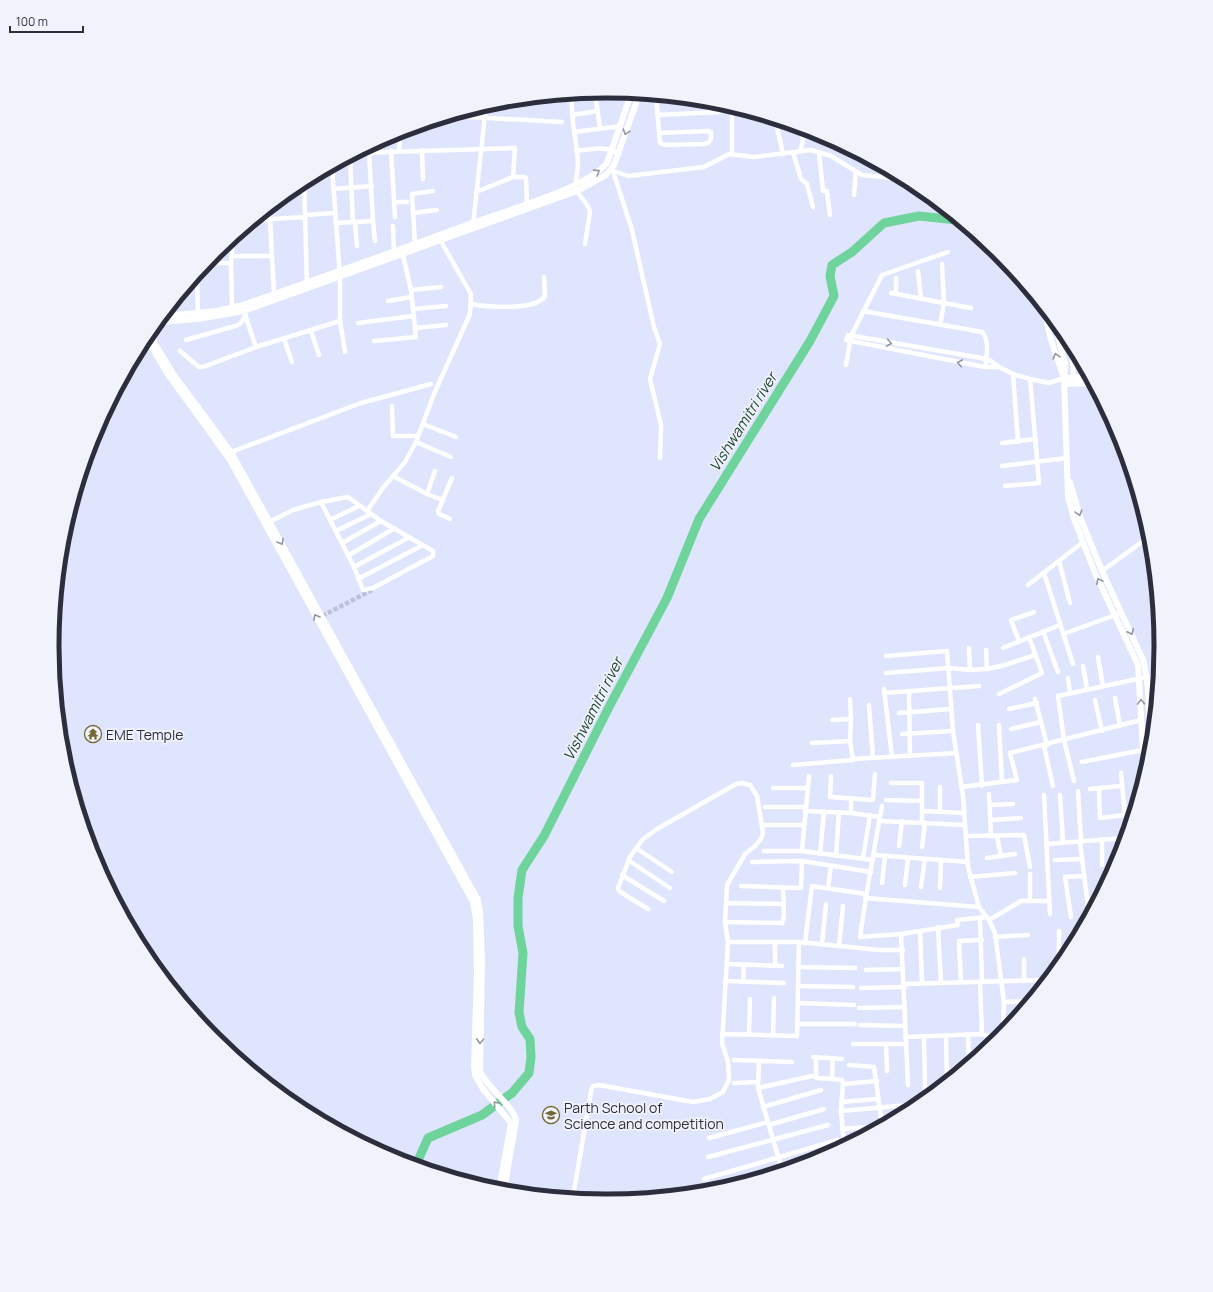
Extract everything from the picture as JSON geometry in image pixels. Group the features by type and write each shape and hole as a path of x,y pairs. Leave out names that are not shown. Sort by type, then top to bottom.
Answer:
{"main road":[{"path":"472,226 576,184 600,171 607,163 629,99"},
{"path":"170,316 198,316 232,308 244,311 274,294 339,275 472,226 577,191 595,182 612,170 637,100"},
{"path":"339,275 394,253 402,252 415,245 439,238"},
{"path":"166,321 244,311 307,285"},
{"path":"1047,322 1064,381"},
{"path":"1058,337 1065,363 1064,381 1068,497 1074,519 1095,573 1140,649 1148,677 1149,713"},
{"path":"154,339 156,346 189,399 230,454 473,902 476,919 477,1003 473,1061 475,1075 512,1117 516,1124 505,1184"},
{"path":"150,344 166,373 189,399"},
{"path":"1064,381 1084,377"},
{"path":"1074,380 1086,382"},
{"path":"1068,475 1080,517 1134,653 1140,678 1143,750"},
{"path":"500,1183 512,1117"}],"street":[{"path":"595,99 600,128"},
{"path":"572,100 577,191 590,208 590,226 585,244"},
{"path":"656,101 657,115 660,143 665,145 704,144 708,143 711,138 711,132 709,131 659,133"},
{"path":"572,115 598,111"},
{"path":"472,226 480,148 486,112"},
{"path":"657,115 720,112"},
{"path":"732,113 732,154"},
{"path":"465,117 562,122"},
{"path":"574,132 621,126"},
{"path":"776,126 783,154"},
{"path":"800,152 803,140 802,135"},
{"path":"399,151 400,139"},
{"path":"371,152 515,148 513,177"},
{"path":"576,151 612,149 619,154"},
{"path":"422,150 423,179"},
{"path":"612,170 628,176 704,167 732,154 754,156 811,150 831,156 862,175 889,178"},
{"path":"391,151 395,217"},
{"path":"792,152 801,179 807,184 814,207"},
{"path":"819,152 823,191 827,191 830,215"},
{"path":"369,153 375,241"},
{"path":"350,163 351,188 357,246"},
{"path":"612,170 632,230 654,327 660,344 650,379 661,425 660,458"},
{"path":"854,194 856,171"},
{"path":"332,172 339,275 340,321 345,352"},
{"path":"476,192 513,177 523,177 526,178 527,204"},
{"path":"333,189 372,186"},
{"path":"304,190 307,285"},
{"path":"415,245 412,194 433,191"},
{"path":"394,202 406,202"},
{"path":"413,212 437,210"},
{"path":"265,219 334,214"},
{"path":"270,218 274,294"},
{"path":"335,223 374,221"},
{"path":"393,226 394,253"},
{"path":"336,531 369,513 383,488 405,462 416,442 470,314 471,294 439,238"},
{"path":"232,308 231,263 233,246"},
{"path":"374,341 416,337 411,290 402,252"},
{"path":"851,336 882,275 948,252"},
{"path":"232,256 272,256"},
{"path":"215,263 231,263"},
{"path":"940,325 944,303 942,264"},
{"path":"918,271 921,299"},
{"path":"471,304 496,307 538,303 545,296 544,278"},
{"path":"896,278 894,293 971,308"},
{"path":"197,283 198,316"},
{"path":"411,290 441,287"},
{"path":"388,300 411,297"},
{"path":"413,309 446,306"},
{"path":"186,340 240,324 244,311"},
{"path":"244,311 256,347"},
{"path":"863,311 984,333 988,353 985,367"},
{"path":"358,323 413,316"},
{"path":"180,351 199,367 256,347 340,321"},
{"path":"415,328 446,325"},
{"path":"311,331 319,355"},
{"path":"846,365 849,342 846,340 847,336 851,336 991,361 1013,374 1030,379 1049,382 1064,381"},
{"path":"284,339 292,362"},
{"path":"849,342 985,367 999,367"},
{"path":"900,352 901,345"},
{"path":"1072,357 1074,380"},
{"path":"1013,374 1018,442"},
{"path":"1004,486 1039,483 1030,379"},
{"path":"230,454 356,404 431,384"},
{"path":"392,406 393,436 418,436"},
{"path":"423,424 456,437"},
{"path":"1002,443 1036,439"},
{"path":"416,442 451,457"},
{"path":"1002,466 1067,458"},
{"path":"427,494 435,471"},
{"path":"393,476 427,494 443,500"},
{"path":"450,519 438,512 452,478"},
{"path":"267,523 293,510 321,502 348,497 381,521 395,528 421,546 432,551 433,556 366,591 363,590 354,567 321,502"},
{"path":"330,520 359,506"},
{"path":"342,543 381,521"},
{"path":"348,555 395,528"},
{"path":"354,567 408,538"},
{"path":"1102,571 1143,541"},
{"path":"1028,585 1083,542"},
{"path":"358,579 421,546"},
{"path":"1059,561 1070,603"},
{"path":"1044,573 1073,664"},
{"path":"1019,641 1011,620 1034,612"},
{"path":"1063,634 1119,614"},
{"path":"1003,648 1060,625"},
{"path":"1043,632 1058,672"},
{"path":"999,694 1042,673 1029,637"},
{"path":"969,648 970,670"},
{"path":"986,650 987,669"},
{"path":"886,656 947,651 953,731 966,826 970,878 979,907 988,919 995,937 1002,980 1004,1002 1003,1023"},
{"path":"886,673 949,668 970,670 987,669 1035,655"},
{"path":"1098,657 1102,686"},
{"path":"1083,666 1087,689"},
{"path":"1074,781 1064,740 1058,696 1148,677"},
{"path":"1068,678 1070,693"},
{"path":"892,757 884,691 909,691 979,686"},
{"path":"909,691 910,756"},
{"path":"850,698 850,741 854,759"},
{"path":"1115,698 1120,726"},
{"path":"1095,700 1102,730"},
{"path":"1009,709 1036,701 1053,786"},
{"path":"870,705 873,758"},
{"path":"898,713 951,709"},
{"path":"832,720 851,719"},
{"path":"961,787 982,786 1017,780 1010,752 1045,745 1141,720"},
{"path":"1012,729 1041,722"},
{"path":"978,725 982,786"},
{"path":"999,725 1002,782"},
{"path":"902,734 953,731"},
{"path":"812,743 850,741"},
{"path":"1082,762 1143,750"},
{"path":"793,765 854,759 956,753"},
{"path":"1099,789 1100,818 1125,816 1121,786 1121,773"},
{"path":"831,776 830,797 872,800 875,774"},
{"path":"802,851 809,776"},
{"path":"574,1192 592,1088 598,1085 692,1102 710,1099 723,1092 729,1080 728,1062 722,1043 728,942 725,922 727,886 745,854 755,846 763,834 757,796 750,785 742,783 736,784 656,829 643,839 628,860 618,884 619,891 648,909"},
{"path":"891,783 922,783 922,847"},
{"path":"1090,789 1121,786"},
{"path":"940,787 940,812"},
{"path":"773,788 808,788"},
{"path":"1078,791 1080,842 1088,907"},
{"path":"989,794 992,836"},
{"path":"1044,794 1050,914"},
{"path":"1060,794 1063,843"},
{"path":"851,798 851,812"},
{"path":"886,800 922,801"},
{"path":"990,805 1013,804"},
{"path":"882,806 874,858 865,896 860,937 920,932 938,927 958,925 957,920 980,918 988,919 1020,901 1049,901"},
{"path":"765,807 805,809 824,812 851,812 870,815 880,819 966,826"},
{"path":"820,854 824,812"},
{"path":"836,856 839,812"},
{"path":"922,812 964,813"},
{"path":"863,858 870,815"},
{"path":"990,820 1020,818"},
{"path":"898,846 902,821"},
{"path":"764,825 804,825"},
{"path":"966,836 1024,835 1030,867"},
{"path":"997,836 1000,856"},
{"path":"1102,839 1102,865"},
{"path":"1047,844 1118,839"},
{"path":"636,848 672,872"},
{"path":"764,850 802,851 863,858 885,856 968,862"},
{"path":"987,858 1015,854"},
{"path":"882,883 885,856"},
{"path":"905,885 908,858"},
{"path":"921,887 925,859"},
{"path":"1055,860 1082,859"},
{"path":"628,860 670,888"},
{"path":"940,888 941,860"},
{"path":"752,862 802,861 871,872"},
{"path":"742,886 783,886 801,888 802,861"},
{"path":"828,888 831,866"},
{"path":"970,878 1015,873"},
{"path":"1030,874 1030,901"},
{"path":"622,875 664,901"},
{"path":"1072,918 1065,877 1084,876"},
{"path":"725,922 782,923 784,904 783,886"},
{"path":"805,943 812,886 865,896 979,907"},
{"path":"727,903 784,904"},
{"path":"822,944 826,904"},
{"path":"839,946 843,906"},
{"path":"980,918 982,940 982,1034"},
{"path":"938,927 941,983"},
{"path":"1059,931 1059,954"},
{"path":"920,932 922,983"},
{"path":"901,934 904,985 903,1007 908,1085"},
{"path":"995,937 1028,935"},
{"path":"961,982 959,941 982,940"},
{"path":"728,942 799,942 878,950 903,950"},
{"path":"775,966 776,942"},
{"path":"722,1034 797,1036 799,942"},
{"path":"1024,959 1024,980"},
{"path":"727,964 782,966"},
{"path":"743,981 744,965"},
{"path":"799,967 854,968"},
{"path":"866,970 903,969"},
{"path":"861,988 922,983 981,982 1002,980 1039,981"},
{"path":"725,981 784,983"},
{"path":"798,986 853,987"},
{"path":"773,1035 774,998"},
{"path":"749,1034 750,999"},
{"path":"1004,1002 1023,1001"},
{"path":"798,1004 903,1007"},
{"path":"797,1024 905,1026"},
{"path":"905,1037 968,1036 982,1034 990,1036"},
{"path":"946,1036 947,1074"},
{"path":"968,1036 969,1056"},
{"path":"924,1037 924,1088"},
{"path":"853,1044 906,1044"},
{"path":"886,1044 888,1071"},
{"path":"842,1059 814,1057 816,1078 842,1080 844,1084 841,1102 844,1140"},
{"path":"832,1079 833,1058"},
{"path":"734,1060 792,1062"},
{"path":"759,1061 758,1085 763,1107 781,1164"},
{"path":"849,1065 874,1067 877,1081 878,1107 881,1119"},
{"path":"734,1083 758,1085 812,1076"},
{"path":"844,1084 877,1081"},
{"path":"763,1107 821,1090"},
{"path":"841,1102 878,1099"},
{"path":"841,1112 904,1105"},
{"path":"710,1138 824,1109"},
{"path":"708,1158 828,1125"},
{"path":"842,1129 867,1127"},
{"path":"704,1179 838,1140"}],"waterway":[{"name":"Vishwamitri river","path":"418,1160 428,1138 482,1115 512,1093 529,1073 531,1057 530,1039 522,1027 519,1013 523,953 518,926 518,898 522,870 544,836 609,707 667,598 699,519 810,341 834,296 830,276 832,265 852,252 884,223 919,216 949,219"}],"tunnel":[{"path":"322,616 374,589"}],"place":[{"name":"EME Temple","path":"93,734"},
{"name":"Parth School of Science and competition","path":"551,1115"}]}
